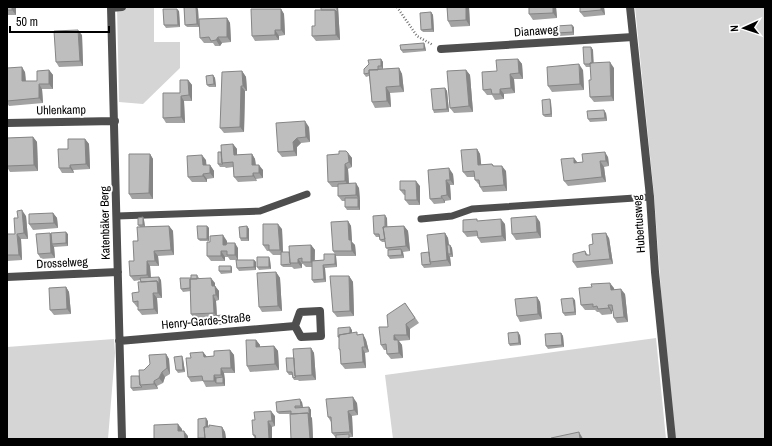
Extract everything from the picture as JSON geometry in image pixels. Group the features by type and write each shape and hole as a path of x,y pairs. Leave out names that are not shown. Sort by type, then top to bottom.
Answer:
{"street":[{"path":"110,7 122,7"},
{"name":"Katenbäker Berg","path":"110,7 115,121 122,439"},
{"name":"Hubertusweg","path":"630,7 650,197 655,272 672,439"},
{"name":"Dianaweg","path":"441,50 633,37"},
{"name":"Uhlenkamp","path":"7,123 115,121"},
{"name":"Drosselweg","path":"7,277 118,272"},
{"name":"Henry-Garde-Straße","path":"119,341 295,326"}],"lane":[{"path":"117,216 260,211 308,194"},
{"path":"421,219 452,216 472,209 650,197"}],"path":[{"path":"397,7 417,36 441,50"}],"shaded area":[{"path":"117,7 154,7 154,42 180,42 180,68 143,104 119,102"},
{"path":"635,7 765,7 765,439 674,439 664,332 654,195"},
{"path":"656,338 666,439 393,439 385,375"},
{"path":"114,339 115,353 108,439 7,439 7,347"}],"building":[{"path":"7,7 12,7 12,10 7,10"},
{"path":"184,7 196,7 197,24 185,25"},
{"path":"321,7 337,7 337,12 335,10 321,10"},
{"path":"447,7 466,7 466,20 448,21"},
{"path":"529,7 553,7 553,13 529,14"},
{"path":"580,7 601,7 601,10 580,12"},
{"path":"163,9 177,9 178,25 164,25"},
{"path":"251,9 281,9 281,30 275,30 275,35 252,36"},
{"path":"315,10 335,10 336,35 312,36 312,26 315,26"},
{"path":"431,12 432,29 421,30 420,13"},
{"path":"227,18 227,37 218,37 216,40 211,41 209,37 200,38 199,19"},
{"path":"572,25 573,32 557,33 556,26"},
{"path":"78,30 80,61 56,62 54,31"},
{"path":"424,43 424,49 401,50 400,45"},
{"path":"583,47 591,47 592,63 590,64 584,64"},
{"path":"381,59 381,66 378,66 378,70 369,70 369,73 364,74 364,69 369,64 368,60"},
{"path":"518,59 519,73 510,74 511,88 500,89 500,94 492,94 491,89 483,90 482,72 497,71 496,60"},
{"path":"610,62 611,96 590,97 590,63"},
{"path":"579,64 580,84 548,86 547,67"},
{"path":"22,67 22,81 37,81 37,71 49,70 49,84 39,84 39,98 7,101 7,68"},
{"path":"399,68 400,86 386,87 387,101 372,102 369,70"},
{"path":"466,70 469,106 450,108 447,71"},
{"path":"242,71 243,86 241,86 240,127 220,128 222,72"},
{"path":"213,75 214,84 207,85 206,76"},
{"path":"180,80 188,80 189,95 181,96 181,117 163,118 163,93 180,93"},
{"path":"445,88 447,109 433,110 431,89"},
{"path":"550,99 551,114 543,115 542,100"},
{"path":"604,110 605,118 588,119 587,111"},
{"path":"305,121 306,137 297,138 293,142 294,151 278,152 276,123"},
{"path":"33,137 34,165 7,166 7,138"},
{"path":"68,139 85,139 86,164 70,165 70,168 59,168 58,149 68,149"},
{"path":"233,144 234,155 252,154 252,165 259,165 259,173 253,173 253,176 234,177 233,162 222,163 221,145"},
{"path":"477,149 478,165 492,164 493,166 502,166 504,185 480,187 479,180 475,180 474,171 463,172 461,150"},
{"path":"339,151 346,151 348,153 349,162 345,164 345,181 328,182 327,155 339,154"},
{"path":"218,152 221,152 223,164 218,164"},
{"path":"605,152 606,161 600,161 602,177 564,181 561,159 574,158 574,163 583,162 582,154"},
{"path":"129,154 150,154 149,193 129,194"},
{"path":"202,155 203,165 210,165 210,173 203,174 203,176 188,177 187,156"},
{"path":"449,168 450,180 446,180 447,195 441,196 442,198 430,199 428,170"},
{"path":"400,181 416,181 417,200 405,200 405,190 400,190"},
{"path":"356,183 356,195 338,196 338,184"},
{"path":"345,198 358,198 358,207 345,207"},
{"path":"22,210 24,233 17,234 19,255 7,255 7,234 15,234 14,218 18,218 17,211"},
{"path":"53,213 54,223 29,224 29,214"},
{"path":"385,215 385,227 383,227 385,239 380,240 379,234 374,234 373,216"},
{"path":"536,216 537,232 512,234 511,218"},
{"path":"143,217 143,225 138,225 138,218"},
{"path":"477,219 477,221 501,219 502,236 478,238 477,231 463,232 463,220"},
{"path":"348,221 349,240 351,240 352,251 333,251 331,222"},
{"path":"263,224 278,224 280,250 269,250 269,245 263,245"},
{"path":"169,226 171,250 154,251 155,261 147,261 147,275 130,276 129,261 134,261 133,241 138,241 137,227"},
{"path":"197,226 207,226 207,239 198,239"},
{"path":"247,226 247,238 240,238 239,227"},
{"path":"404,226 406,246 386,248 383,227"},
{"path":"66,232 66,243 52,244 51,233"},
{"path":"50,233 51,253 38,254 36,234"},
{"path":"445,233 447,260 430,262 427,235"},
{"path":"606,233 610,259 573,262 573,254 585,251 586,255 590,255 589,245 593,244 592,234"},
{"path":"223,235 223,245 226,245 227,243 235,243 235,255 227,255 227,251 221,251 221,256 207,256 207,242 210,242 210,236"},
{"path":"311,245 311,262 302,262 302,258 298,259 298,263 290,263 289,246"},
{"path":"447,245 450,245 451,254 448,254"},
{"path":"401,249 402,255 388,256 388,250"},
{"path":"281,252 289,252 291,264 281,265"},
{"path":"429,252 431,264 422,265 421,253"},
{"path":"324,254 335,254 335,264 323,265 324,279 312,280 312,261 324,260"},
{"path":"257,257 269,257 269,267 257,267"},
{"path":"236,260 254,260 254,267 237,268"},
{"path":"219,266 231,266 231,271 219,271"},
{"path":"276,272 278,306 259,307 257,273"},
{"path":"191,275 197,275 197,279 190,279 190,288 181,289 180,278 191,278"},
{"path":"330,276 349,276 350,311 333,312"},
{"path":"159,277 159,284 157,281 141,282 140,278"},
{"path":"211,278 212,286 215,286 216,295 213,295 214,313 191,314 190,279"},
{"path":"157,281 158,293 153,293 154,309 138,310 138,301 133,302 132,293 139,292 138,282"},
{"path":"610,283 611,290 621,289 624,317 614,318 612,305 608,305 609,308 598,309 597,306 593,307 593,304 581,305 579,288 592,287 591,284"},
{"path":"66,287 67,309 50,310 49,288"},
{"path":"537,297 538,314 517,316 515,299"},
{"path":"573,298 575,312 563,313 561,299"},
{"path":"405,303 415,318 406,324 407,335 394,335 394,340 398,340 399,353 387,354 386,344 381,345 379,327 388,327 387,315"},
{"path":"224,315 224,322 210,323 210,316"},
{"path":"350,327 350,333 339,335 338,337 338,328"},
{"path":"357,332 357,335 363,334 365,347 362,347 363,362 341,364 339,335"},
{"path":"518,332 519,343 509,344 508,333"},
{"path":"561,333 562,345 546,346 545,334"},
{"path":"246,340 256,340 256,347 274,346 275,364 247,366"},
{"path":"311,348 312,375 295,376 293,349"},
{"path":"230,350 231,368 221,368 221,375 214,375 214,381 203,381 202,376 188,377 186,358 191,358 190,353 203,352 204,357 214,356 214,351"},
{"path":"166,354 167,368 162,372 159,378 154,381 154,384 140,385 139,370 144,370 150,364 149,355"},
{"path":"182,356 183,370 176,370 174,357"},
{"path":"286,358 294,358 296,377 293,378 292,372 287,372"},
{"path":"131,376 139,376 140,385 142,387 131,388"},
{"path":"223,377 223,383 216,383 216,378"},
{"path":"353,397 354,410 348,411 350,432 332,433 331,417 328,417 326,399"},
{"path":"300,399 301,406 295,406 295,408 309,407 309,414 291,414 291,411 277,412 276,402"},
{"path":"271,411 272,421 268,421 269,439 256,439 255,435 253,435 252,420 255,420 254,412"},
{"path":"308,413 310,439 291,439 290,414"},
{"path":"206,418 206,427 204,427 205,438 198,438 198,419"},
{"path":"178,424 178,431 184,431 185,439 154,439 154,425"},
{"path":"209,425 222,427 223,439 205,439 204,427 209,427"},
{"path":"579,432 580,439 551,439 551,438"},
{"path":"349,434 349,439 336,439 336,435"}]}
